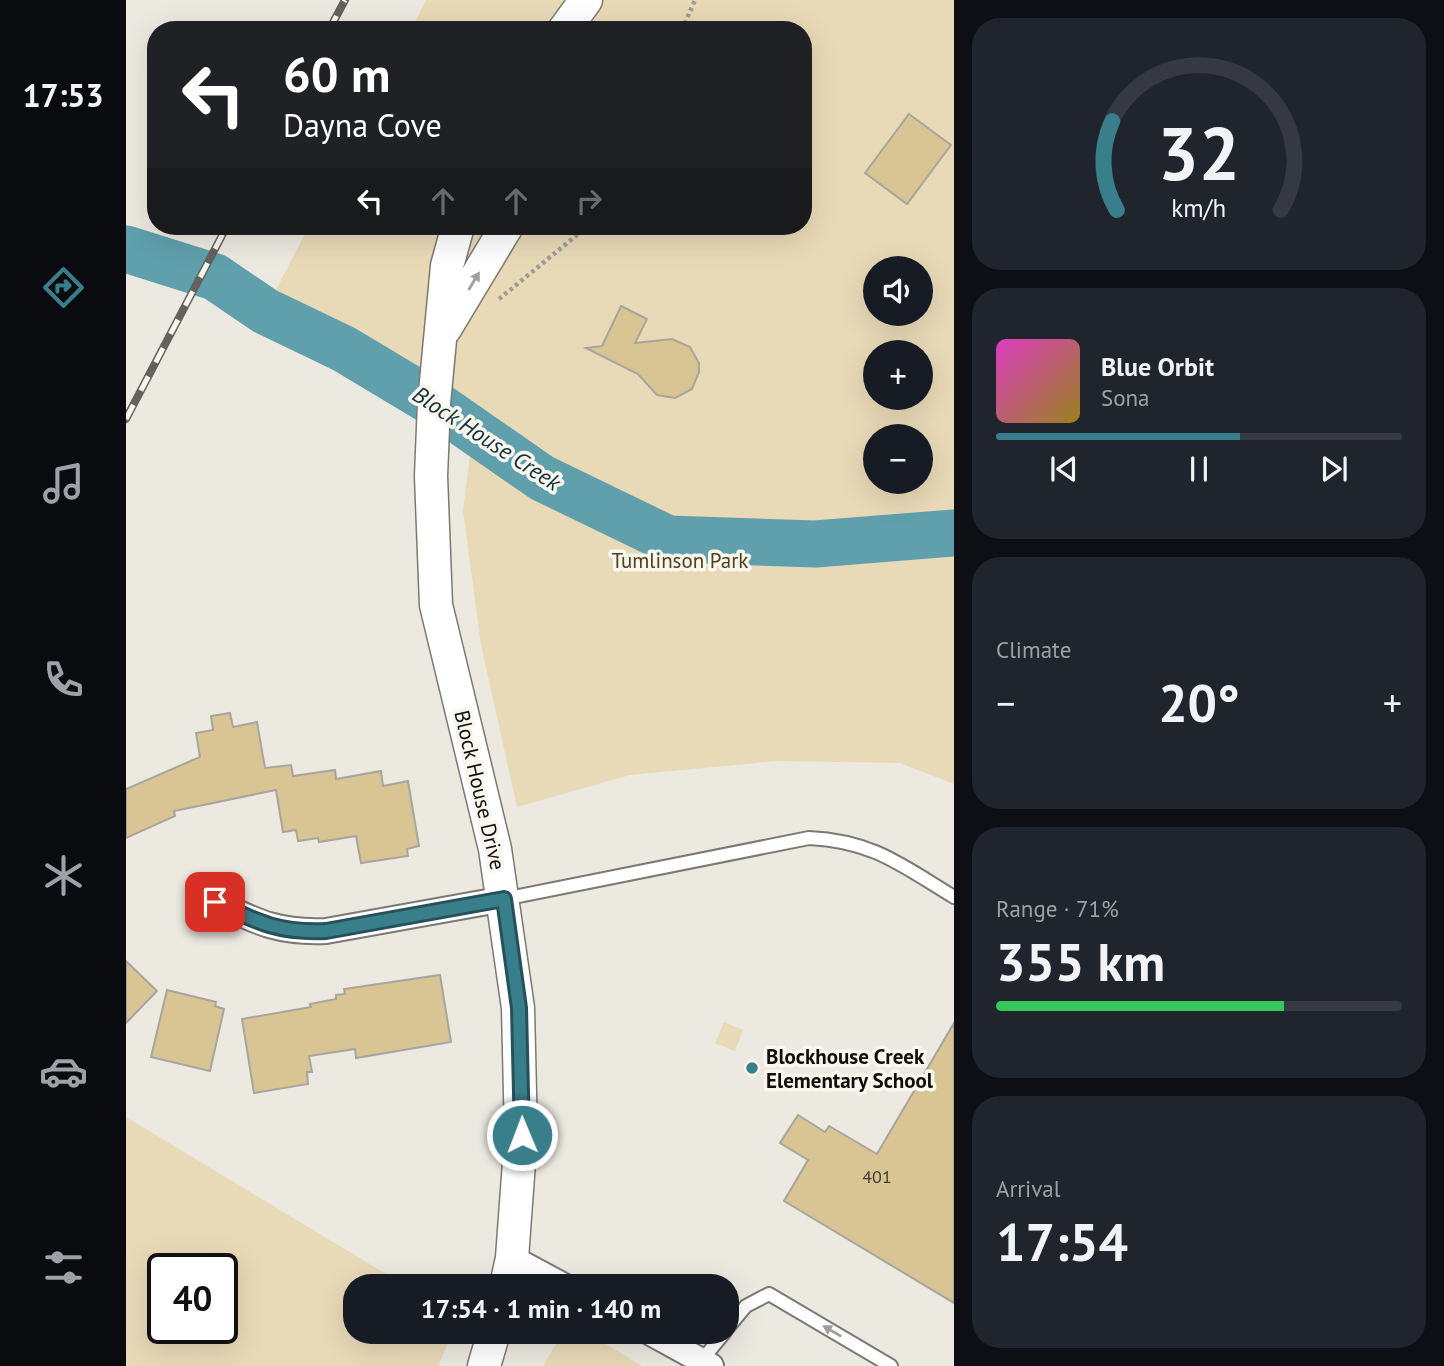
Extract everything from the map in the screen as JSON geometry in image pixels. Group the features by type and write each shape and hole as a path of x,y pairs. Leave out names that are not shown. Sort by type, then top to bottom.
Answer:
{"street":[{"path":"571,21 586,0"},
{"path":"593,21 601,0"},
{"name":"Block House Drive","path":"456,235 447,266 431,476 436,605 495,849 519,1008 522,1135 509,1272"},
{"name":"Block House Drive","path":"441,336 502,235"},
{"path":"215,902 268,928 306,932 326,931 504,899"},
{"path":"484,1366 490,1344"},
{"path":"671,1344 707,1363"}],"lane":[{"path":"504,899 809,838 844,840 877,851 954,897"},
{"path":"739,1315 746,1306 769,1294 891,1366"},
{"path":"707,1363 718,1344"}],"path":[{"path":"686,21 695,0"},
{"path":"499,299 577,235"}],"green space":[{"name":"Tumlinson Park","path":"426,0 954,0 954,784 900,763 776,761 630,775 517,807 481,645 463,510 474,424 344,349 265,311 304,235 812,235 812,21 416,21"},
{"path":"724,1022 743,1030 735,1051 715,1043"},
{"path":"126,1117 386,1274 343,1274 343,1344 448,1344 438,1366 126,1366"},
{"path":"556,1344 606,1344 642,1366 543,1366"}],"building":[{"path":"909,114 951,145 907,204 865,173"},
{"path":"621,306 647,319 635,343 672,339 690,347 699,363 699,372 692,389 675,398 657,395 638,374 586,348 602,346"},
{"path":"230,713 233,727 257,722 265,768 291,765 293,776 335,770 336,779 381,771 383,786 408,781 419,846 407,849 408,856 361,863 356,836 319,842 318,838 298,841 296,830 283,832 276,790 174,811 175,816 126,838 126,789 200,757 196,733 213,730 211,716"},
{"path":"126,961 157,991 126,1023"},
{"path":"440,975 451,1042 356,1058 355,1049 309,1056 312,1072 307,1072 308,1084 254,1093 242,1019 311,1007 310,1004 336,999 336,995 345,994 344,989"},
{"path":"167,990 216,1002 215,1006 224,1009 210,1071 151,1057"},
{"path":"954,1023 954,1303 784,1201 808,1160 780,1143 798,1115 825,1132 829,1126 877,1154"}],"waterway":[{"name":"Block House Creek","path":"126,249 215,277 265,311 344,349 434,403 542,478 668,539 815,544 954,533"}],"railway":[{"path":"334,21 345,0"},
{"path":"126,419 222,235"}],"place":[{"name":"Blockhouse Creek Elementary School","path":"752,1068"}],"route":[{"path":"215,902 268,928 306,932 326,931 504,899 519,1008 522,1135"}]}
